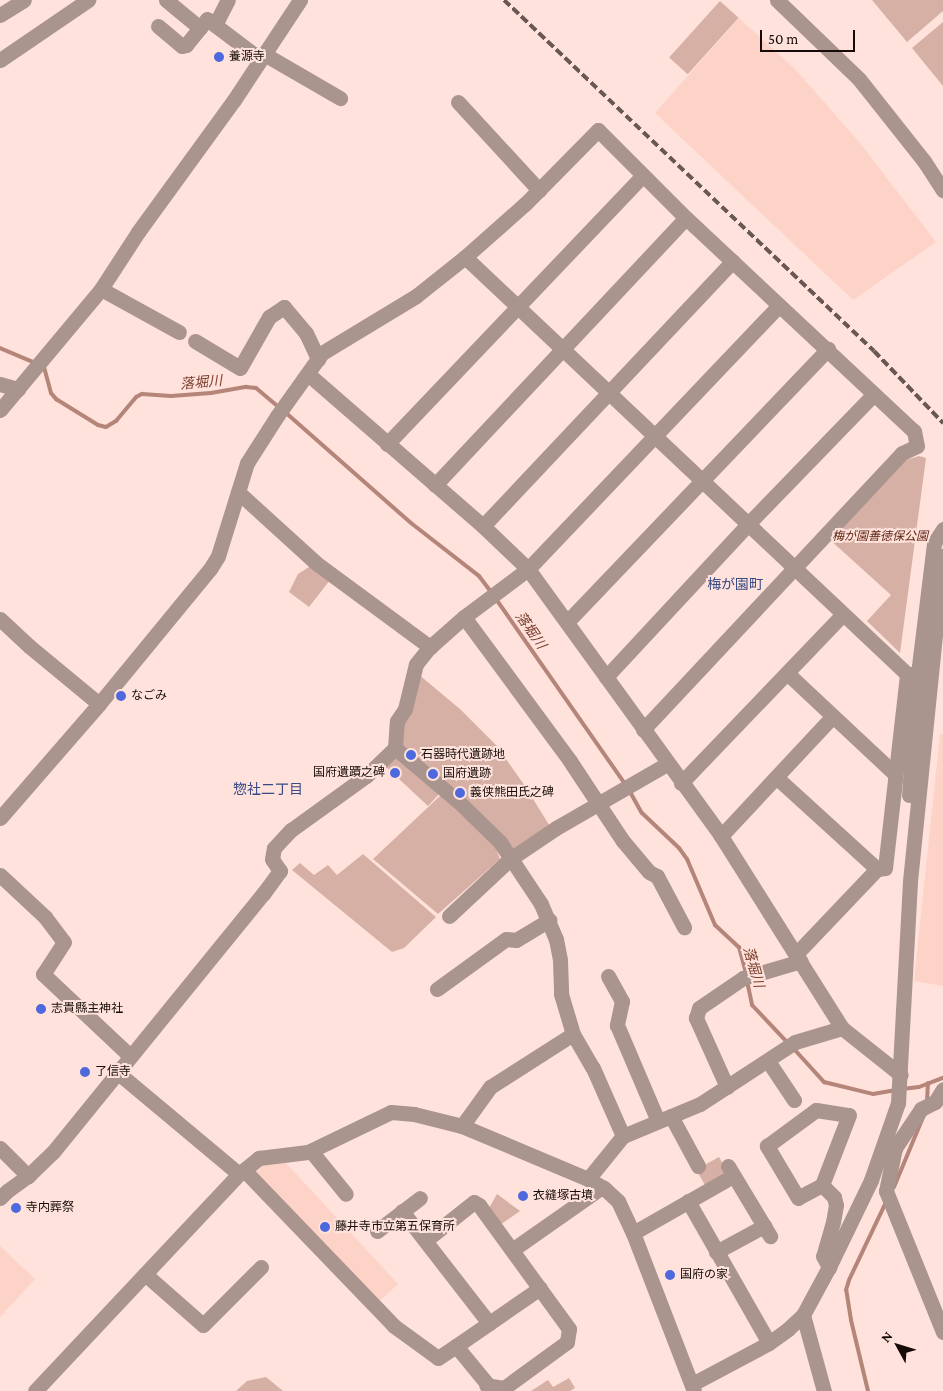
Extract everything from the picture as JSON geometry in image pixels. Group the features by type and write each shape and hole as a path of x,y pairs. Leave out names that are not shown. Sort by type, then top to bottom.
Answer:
{"street":[{"path":"0,15 24,0"},
{"path":"0,60 88,0"},
{"path":"166,0 208,27 340,98"},
{"path":"158,26 182,46 186,45 208,27 228,0"},
{"path":"0,410 101,289 138,232 234,100 300,0"},
{"path":"777,0 859,79 924,161 943,190"},
{"path":"458,102 539,190"},
{"path":"0,818 99,704 210,569 218,556 247,463 282,409 322,353 416,296 465,257 539,190 598,130 686,218 914,431 917,446 902,454 642,730"},
{"path":"388,444 643,175"},
{"path":"435,485 686,218"},
{"path":"465,257 611,392 843,614 912,674"},
{"path":"483,526 733,261"},
{"path":"101,289 179,332"},
{"path":"0,1198 6,1191 28,1176 53,1152 280,871 272,859 274,848 290,830 366,776 395,748 397,720 405,709 416,664 430,647 464,618 528,569 657,436 779,305"},
{"path":"195,341 240,368 269,317 284,307 306,333 318,359"},
{"path":"567,622 828,349"},
{"path":"308,374 483,526 528,569 642,730 721,836 842,1028 901,1075"},
{"path":"0,384 18,389"},
{"path":"606,677 748,524 874,394"},
{"path":"238,492 316,563 430,647"},
{"path":"727,1086 696,1018 699,1008 743,978 799,957 877,870 885,868 894,773 934,543 943,529"},
{"path":"943,556 940,604 916,819 907,881 901,1075 898,1103 889,1146 889,1197 940,1318 943,1332"},
{"path":"681,783 843,614"},
{"path":"464,618 570,761 598,804 644,866 657,876 684,927"},
{"path":"2,626 99,704"},
{"path":"787,673 894,773"},
{"path":"912,674 908,806 916,819"},
{"path":"721,836 832,717"},
{"path":"395,748 459,802 500,842 541,904 549,920 560,960 561,994 573,1034 592,1068 623,1136"},
{"path":"449,916 510,859 667,764"},
{"path":"776,777 877,870"},
{"path":"0,875 45,918 64,942 42,974 130,1056"},
{"path":"437,988 506,939 516,940 549,920"},
{"path":"608,976 622,1002 618,1025 665,1119 698,1166"},
{"path":"588,1179 623,1136 700,1104 791,1045 842,1028"},
{"path":"462,1126 490,1087 573,1034"},
{"path":"768,1061 794,1100"},
{"path":"117,1072 242,1172 394,1326 438,1358 540,1288"},
{"path":"35,1391 242,1172 259,1158 311,1151 390,1112 414,1114 462,1126 588,1179 602,1187 618,1202 633,1233 646,1271 693,1388 769,1343 788,1330 803,1315 889,1146 921,1109 935,1102 943,1089"},
{"path":"816,1110 849,1116 822,1185 798,1198 767,1146 816,1110"},
{"path":"0,1148 28,1176"},
{"path":"311,1151 346,1194"},
{"path":"633,1233 688,1201 730,1171 767,1231 716,1252"},
{"path":"822,1185 834,1197 836,1205 834,1222 822,1256 829,1267"},
{"path":"512,1250 602,1187"},
{"path":"377,1231 420,1198"},
{"path":"688,1201 769,1343"},
{"path":"426,1240 474,1202 512,1250 569,1329 567,1342 504,1388 489,1388 456,1346"},
{"path":"402,1212 426,1240 489,1323"},
{"path":"145,1274 203,1325 261,1267"},
{"path":"803,1315 824,1391"}],"shaded area":[{"path":"739,18 795,69 860,143 936,242 853,300 655,113"},
{"path":"940,734 943,734 943,986 914,981"},
{"name":"藤井寺市立第五保育所","path":"285,1162 398,1284 376,1304 252,1170 259,1163"},
{"path":"0,1246 35,1279 0,1317"}],"green space":[{"path":"872,0 943,0 943,11 907,42"},
{"path":"720,1 739,18 688,74 669,57"},
{"path":"943,22 943,86 912,48"},
{"name":"梅が園善徳保公園","path":"919,456 926,458 900,653 867,621 891,595 829,539 903,461"},
{"path":"312,565 330,580 309,607 289,592 298,574"},
{"path":"417,673 461,710 496,745 525,786 551,828 512,854 400,748 403,721"},
{"path":"396,753 442,791 428,806 384,765"},
{"path":"441,795 494,843 500,859 438,914 373,859"},
{"path":"363,854 436,917 404,948 392,952 292,870 300,863 314,875 328,865 337,875"},
{"path":"719,1157 728,1173 705,1185 696,1170"},
{"path":"497,1194 520,1211 500,1225 488,1210"},
{"path":"266,1377 283,1391 236,1391 247,1381"},
{"path":"569,1378 575,1388 570,1391 531,1391 548,1380 553,1387"}],"waterway":[{"name":"落堀川","path":"0,348 35,363"},
{"name":"落堀川","path":"41,366 44,367 51,393 56,399 98,425 106,427 116,421 136,397 142,394 171,396 211,393 246,387 256,388 280,408"},
{"name":"落堀川","path":"285,412 411,523 479,576 492,593"},
{"name":"落堀川","path":"496,599 625,784"},
{"name":"落堀川","path":"629,790 642,813 679,848 687,859 715,925 739,947 746,974"},
{"name":"落堀川","path":"747,981 752,1005 787,1042"},
{"name":"落堀川","path":"794,1049 824,1082 873,1094 895,1090"},
{"name":"落堀川","path":"902,1089 919,1087 943,1078"},
{"path":"927,1101 928,1083"},
{"path":"894,1187 924,1115"},
{"path":"868,1391 846,1290 886,1202"}],"railway":[{"path":"504,0 874,351 943,423"}],"place":[{"name":"養源寺","path":"219,57"},
{"name":"なごみ","path":"121,696"},
{"name":"石器時代遺跡地","path":"411,755"},
{"name":"国府遺蹟之碑","path":"395,773"},
{"name":"国府遺跡","path":"433,774"},
{"name":"義侠熊田氏之碑","path":"460,793"},
{"name":"志貴縣主神社","path":"41,1009"},
{"name":"了信寺","path":"85,1072"},
{"name":"衣縫塚古墳","path":"523,1196"},
{"name":"寺内葬祭","path":"16,1208"},
{"name":"藤井寺市立第五保育所","path":"325,1227"},
{"name":"国府の家","path":"670,1275"}],"district":[{"name":"梅が園町","path":"735,584"},
{"name":"惣社二丁目","path":"268,789"}]}
